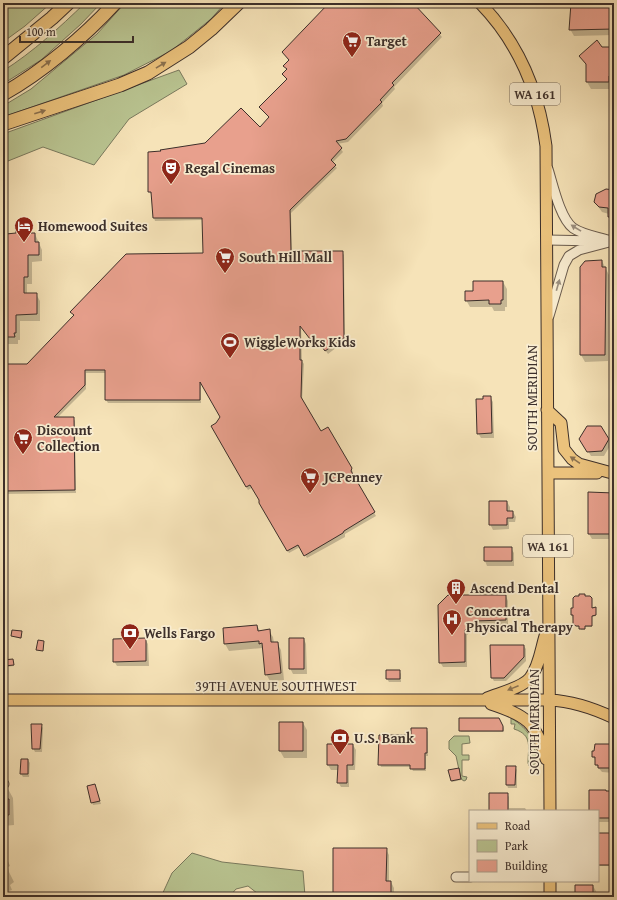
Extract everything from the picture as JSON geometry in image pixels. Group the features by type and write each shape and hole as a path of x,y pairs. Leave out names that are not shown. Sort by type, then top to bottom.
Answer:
{"highway":[{"path":"3,58 68,3"},
{"path":"3,94 17,86 65,50 115,3"},
{"path":"3,124 120,85 148,73 189,47 211,29 238,3"}],"main road":[{"name":"SOUTH MERIDIAN","path":"480,3 502,29 519,56 536,96 544,132 547,166 550,810"},
{"path":"491,3 502,29"},
{"path":"547,410 561,423 564,449 572,459 579,464 613,473"},
{"path":"548,473 613,473"},
{"path":"479,700 516,687 526,682 530,678 538,660 549,620"},
{"name":"39TH AVENUE SOUTHWEST","path":"3,700 549,700 576,703 614,718"},
{"path":"479,700 516,712 530,724 540,739 550,777"},
{"path":"549,882 550,897"}],"street":[{"path":"547,166 563,212 571,226 580,232 613,241"},
{"path":"547,240 613,241"},
{"path":"547,323 564,264 569,256 579,250 613,241"},
{"path":"456,877 469,877"}],"green space":[{"path":"3,3 51,3 25,26 3,42"},
{"path":"85,3 101,3 81,24 41,60 3,84 3,71 46,39"},
{"path":"125,3 225,3 211,19 171,51 124,75 3,117 3,106 31,89 97,34"},
{"path":"179,70 187,84 129,119 94,165 43,147 3,163 3,134"},
{"path":"511,718 523,727 531,737 536,756 536,763 532,766 529,766 528,763 529,747 527,738 514,729 515,724 511,724"},
{"path":"454,736 469,736 470,743 462,744 462,755 469,755 469,760 462,760 462,776 467,777 464,781 461,779 456,756 449,749 449,741"},
{"path":"192,853 222,862 303,871 305,896 262,897 248,886 236,889 229,897 161,897 172,873"}],"building":[{"name":"South Hill Mall","path":"329,3 413,3 441,33 392,83 394,85 380,100 382,102 346,139 336,141 342,148 331,160 336,165 290,210 291,251 343,251 344,338 325,351 314,336 310,339 300,326 300,360 302,360 301,397 321,431 328,427 375,512 304,556 298,545 287,551 250,485 246,487 211,426 216,423 220,417 200,382 200,400 105,400 105,370 85,370 85,385 54,417 74,417 75,490 3,491 3,364 27,364 74,315 70,312 126,254 203,253 202,218 153,218 151,192 148,192 148,152 205,143 241,108 260,127 269,117 259,107 287,79 282,74 287,69 283,66 289,60 282,52"},
{"path":"571,3 614,3 614,29 569,30"},
{"path":"597,40 602,47 614,47 614,72 609,76 609,82 586,82 586,64 579,56"},
{"path":"606,189 614,190 614,217 608,217 608,208 599,207 594,202 596,194"},
{"path":"16,230 27,230 27,233 35,233 35,242 39,242 39,255 28,255 28,277 24,277 24,293 37,293 37,314 16,315 15,337 3,337 3,236 6,236 6,234 16,233"},
{"path":"602,260 602,267 606,267 605,355 580,355 580,267 585,261"},
{"path":"473,281 503,281 503,300 501,300 501,304 489,304 489,300 465,301 465,291 473,291"},
{"path":"483,396 491,396 492,433 477,434 476,399 483,399"},
{"path":"587,426 601,426 609,439 602,451 587,452 579,439"},
{"path":"588,492 614,493 614,534 588,534"},
{"path":"489,501 507,501 507,511 513,511 513,518 507,518 507,525 489,525"},
{"path":"484,547 512,547 512,561 484,561"},
{"path":"579,594 590,596 592,598 592,608 596,607 596,615 592,616 592,626 585,626 585,629 579,629 579,626 573,624 573,615 571,615 573,598 575,596 579,596"},
{"path":"448,595 506,595 506,620 474,621 465,630 465,662 439,663 438,605"},
{"path":"257,625 258,631 270,629 271,642 278,642 281,673 265,675 262,643 259,644 259,641 224,644 223,628"},
{"path":"12,630 22,631 21,638 11,636"},
{"name":"Wells Fargo","path":"146,638 146,661 113,662 113,639"},
{"path":"289,638 304,638 304,669 289,669"},
{"path":"38,640 44,641 43,651 36,650"},
{"path":"490,645 524,645 524,657 504,678 491,678"},
{"path":"13,659 14,665 4,666 3,660"},
{"path":"386,670 400,670 400,679 386,679"},
{"path":"459,718 499,718 503,726 503,731 459,731"},
{"path":"279,722 303,722 303,751 279,751"},
{"path":"31,724 42,724 40,749 32,749"},
{"path":"411,728 427,728 427,753 425,753 425,769 410,769 410,765 378,765 379,735 411,735"},
{"name":"U.S. Bank","path":"327,744 353,744 353,765 347,765 347,783 337,783 338,765 327,765"},
{"path":"595,744 614,744 614,765 612,765 612,768 598,768 598,765 595,765 595,757 592,757 592,751 594,751"},
{"path":"21,759 28,759 28,774 20,774"},
{"path":"506,766 516,766 515,785 506,785"},
{"path":"459,768 461,779 451,781 448,770"},
{"path":"95,784 100,801 91,803 87,786"},
{"path":"589,790 613,791 613,818 599,818 599,810 589,810"},
{"path":"489,793 508,793 508,810 489,810"},
{"path":"3,799 9,799 9,815 3,815"},
{"path":"599,833 614,833 614,865 599,865"},
{"path":"333,848 387,848 386,881 391,881 391,897 333,897"},
{"path":"575,885 593,885 593,897 575,897"}],"place":[{"name":"Target","path":"352,58"},
{"name":"Regal Cinemas","path":"171,185"},
{"name":"Homewood Suites","path":"24,243"},
{"name":"South Hill Mall","path":"225,274"},
{"name":"WiggleWorks Kids","path":"230,359"},
{"name":"Discount Collection","path":"23,455"},
{"name":"JCPenney","path":"310,494"},
{"name":"Ascend Dental","path":"456,605"},
{"name":"Concentra Physical Therapy","path":"452,636"},
{"name":"Wells Fargo","path":"130,650"},
{"name":"U.S. Bank","path":"340,755"}]}
